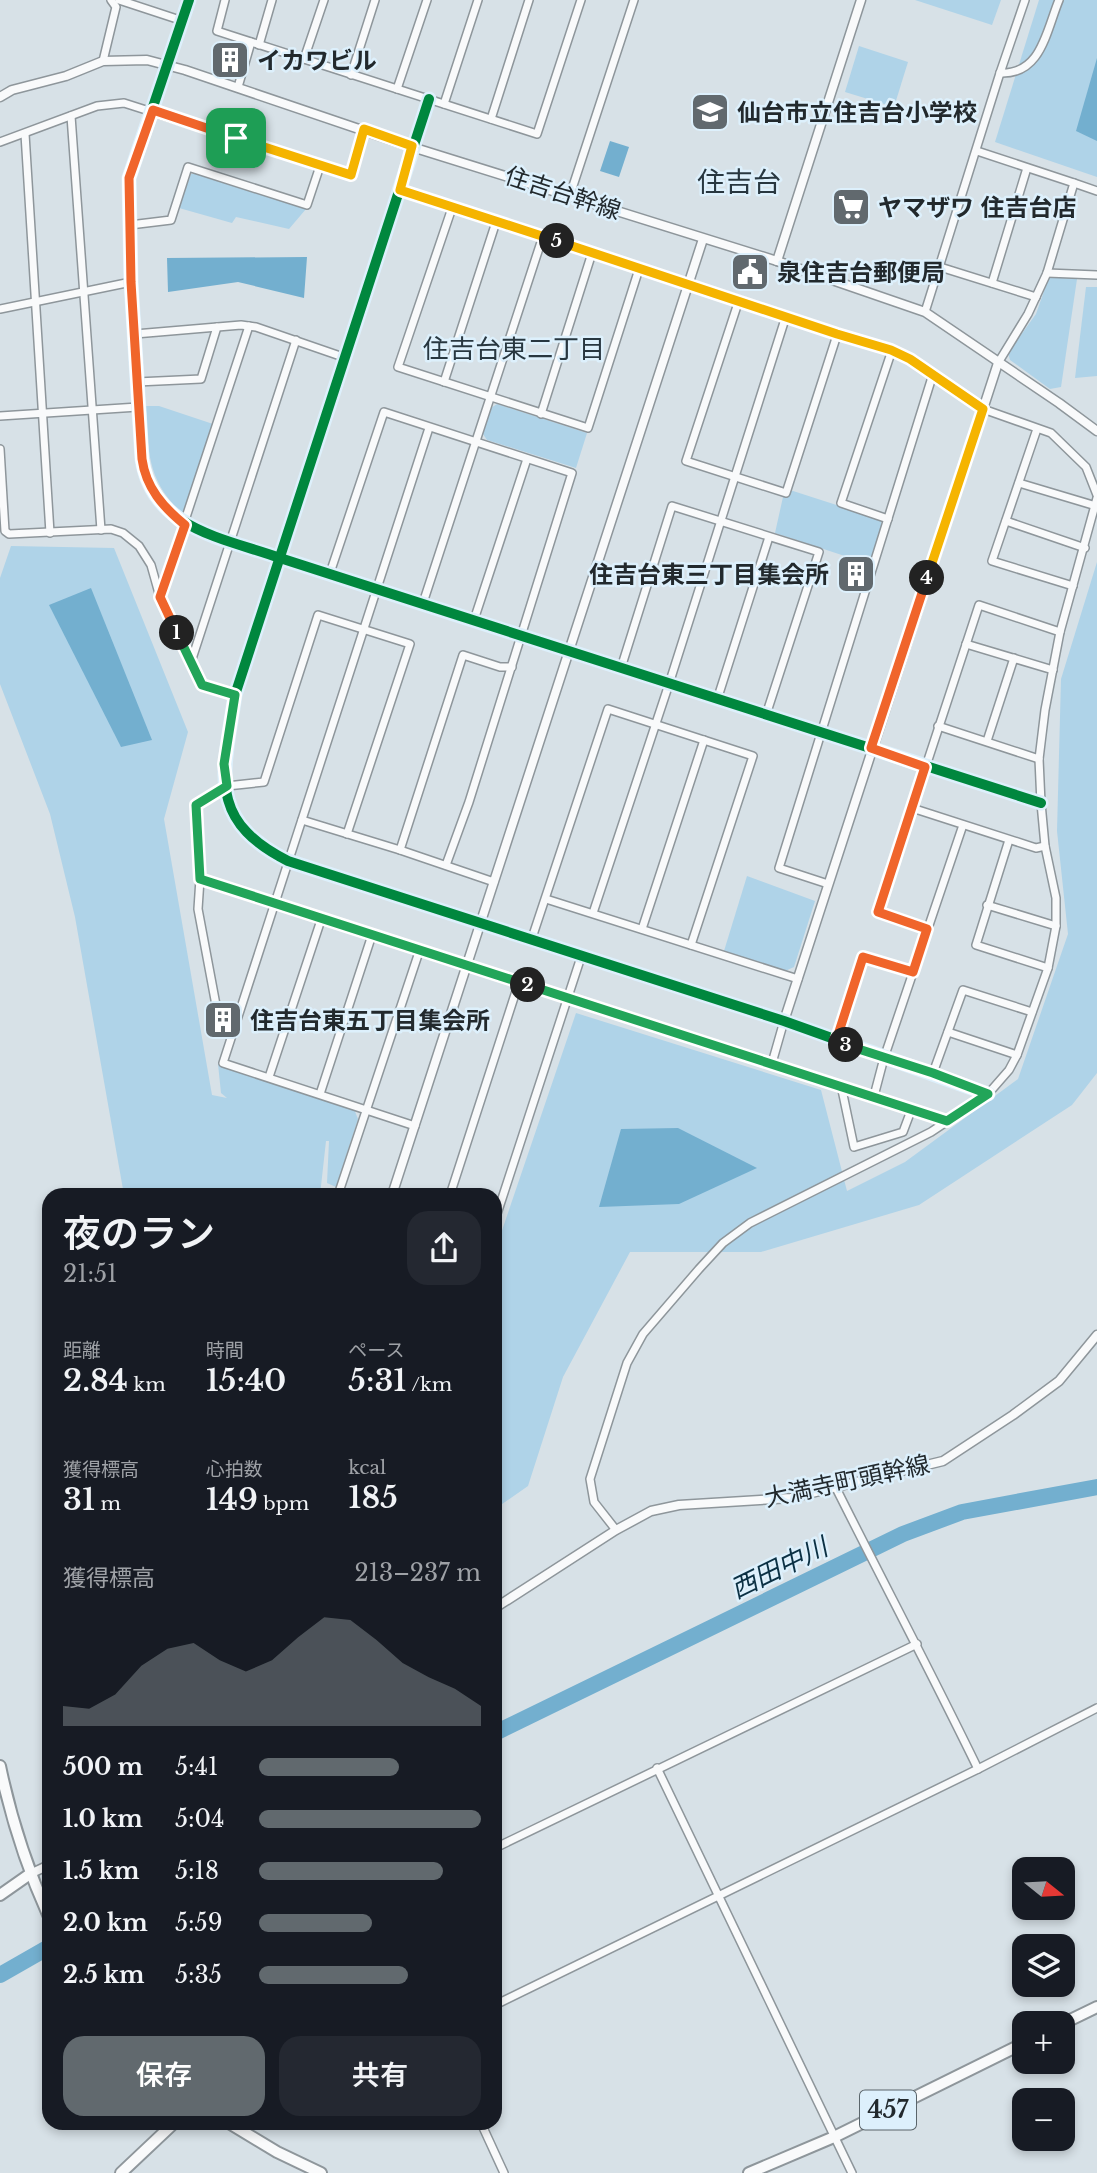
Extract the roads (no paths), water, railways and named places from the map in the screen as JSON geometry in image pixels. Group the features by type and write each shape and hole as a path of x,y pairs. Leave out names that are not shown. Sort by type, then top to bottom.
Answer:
{"highway":[{"path":"0,1766 8,1804 30,1874 42,1901"},
{"path":"0,1895 30,1874"},
{"path":"1075,2018 1097,2007"},
{"name":"457","path":"749,2173 834,2137 1012,2049"},
{"path":"129,2171 167,2130"},
{"path":"240,2130 321,2173"}],"street":[{"path":"103,61 116,7 111,0"},
{"path":"119,0 132,2 183,21"},
{"path":"190,0 129,178 131,282 144,474 166,510 185,525 280,558 1041,803"},
{"path":"225,0 217,31 537,134 581,0"},
{"path":"238,87 272,0"},
{"path":"304,59 324,0"},
{"path":"351,75 376,0"},
{"path":"397,89 427,0"},
{"path":"444,104 478,0"},
{"path":"491,119 529,0"},
{"path":"570,195 634,0"},
{"path":"777,261 861,0"},
{"path":"925,312 1025,0"},
{"path":"1000,73 1021,70 1034,60 1059,0"},
{"name":"住吉台幹線","path":"0,97 12,90 66,76 103,61 120,59 167,65 412,146 777,261 925,312 1097,431"},
{"path":"429,99 235,695 224,764 230,805 243,830 253,841 288,861 784,1021 988,1094"},
{"path":"0,142 97,106 124,103 351,175 364,129"},
{"path":"71,116 101,530"},
{"path":"25,134 50,533"},
{"path":"977,151 1097,191"},
{"path":"130,225 171,220 188,167 307,205 320,166"},
{"path":"992,283 1027,168"},
{"path":"772,1063 871,748 998,363 1047,273 1074,183"},
{"path":"400,190 891,350 933,374 983,409 1051,433 1086,467 1097,500 1060,632 1040,759 1045,846 1054,881 1056,926 1048,968 1017,1055 1009,1070 988,1094 947,1121 910,1144 750,1223 723,1243 643,1334 627,1363 590,1479 594,1502 617,1530"},
{"path":"452,208 398,367 490,398 588,428 639,269"},
{"path":"444,382 496,222"},
{"path":"423,603 543,236"},
{"path":"395,1188 703,239"},
{"path":"541,414 592,253"},
{"path":"940,267 1036,297"},
{"path":"1047,273 1097,275"},
{"path":"0,309 131,282"},
{"path":"739,300 686,461 734,478 786,493 837,334"},
{"path":"593,913 786,316"},
{"path":"135,334 249,326 346,358"},
{"path":"160,597 249,326"},
{"path":"137,382 201,379 217,327"},
{"path":"191,662 296,341"},
{"path":"888,519 841,503 891,350"},
{"path":"828,884 779,868 933,374"},
{"path":"0,416 138,407"},
{"path":"330,573 384,412 572,473 470,802 446,865"},
{"path":"415,1126 223,1063 429,428"},
{"path":"1037,429 992,561 1073,586"},
{"path":"0,449 5,531 9,534 117,530 139,546 151,565 160,597 202,685 235,695"},
{"path":"474,620 527,459"},
{"path":"1018,483 1097,500"},
{"path":"621,668 672,506 819,552 766,715"},
{"path":"1006,521 1085,548"},
{"path":"717,700 769,537"},
{"path":"927,929 878,912 979,605 1060,632"},
{"path":"238,1013 216,1005 198,909 200,879 196,805 227,786 264,782 317,615 410,643 347,834"},
{"path":"966,644 1053,670"},
{"path":"400,850 463,655 500,667 512,667"},
{"path":"987,741 1014,658"},
{"path":"531,941 608,709 753,756 691,945"},
{"path":"938,726 1040,759"},
{"path":"642,929 704,740"},
{"path":"912,808 1036,848 1045,846"},
{"path":"302,820 446,865 494,883"},
{"path":"874,1096 884,1058 963,825"},
{"path":"1009,840 976,945 1048,968"},
{"path":"200,879 947,1121"},
{"path":"546,899 798,979"},
{"path":"987,905 1056,926"},
{"path":"269,1077 322,917"},
{"path":"320,1094 372,935"},
{"path":"340,1188 419,949"},
{"path":"502,1198 581,957"},
{"path":"836,1041 863,957 913,972"},
{"path":"452,1188 519,982"},
{"path":"933,1073 962,990 1032,1012"},
{"path":"948,1032 1017,1055"},
{"path":"841,1085 854,1147 903,1132 912,1108"},
{"name":"大満寺町頭幹線","path":"502,1604 617,1530 662,1508 775,1500 934,1464 956,1454 1059,1381 1097,1335"},
{"path":"836,1488 978,1769"},
{"path":"502,1844 917,1644"},
{"path":"502,2003 1097,1708"},
{"path":"657,1768 852,2173"},
{"path":"30,1874 42,1869"},
{"path":"484,2130 503,2173"}],"waterway":[{"name":"西田中川","path":"502,1730 903,1534 962,1512 1097,1487"},
{"name":"西田中川","path":"0,1975 42,1951"}],"place":[{"name":"イカワビル","path":"230,60"},
{"name":"仙台市立住吉台小学校","path":"710,112"},
{"name":"ヤマザワ 住吉台店","path":"851,207"},
{"name":"泉住吉台郵便局","path":"750,272"},
{"name":"住吉台東三丁目集会所","path":"856,574"},
{"name":"住吉台東五丁目集会所","path":"223,1020"}],"district":[{"name":"住吉台","path":"739,182"},
{"name":"住吉台東二丁目","path":"514,349"}]}
